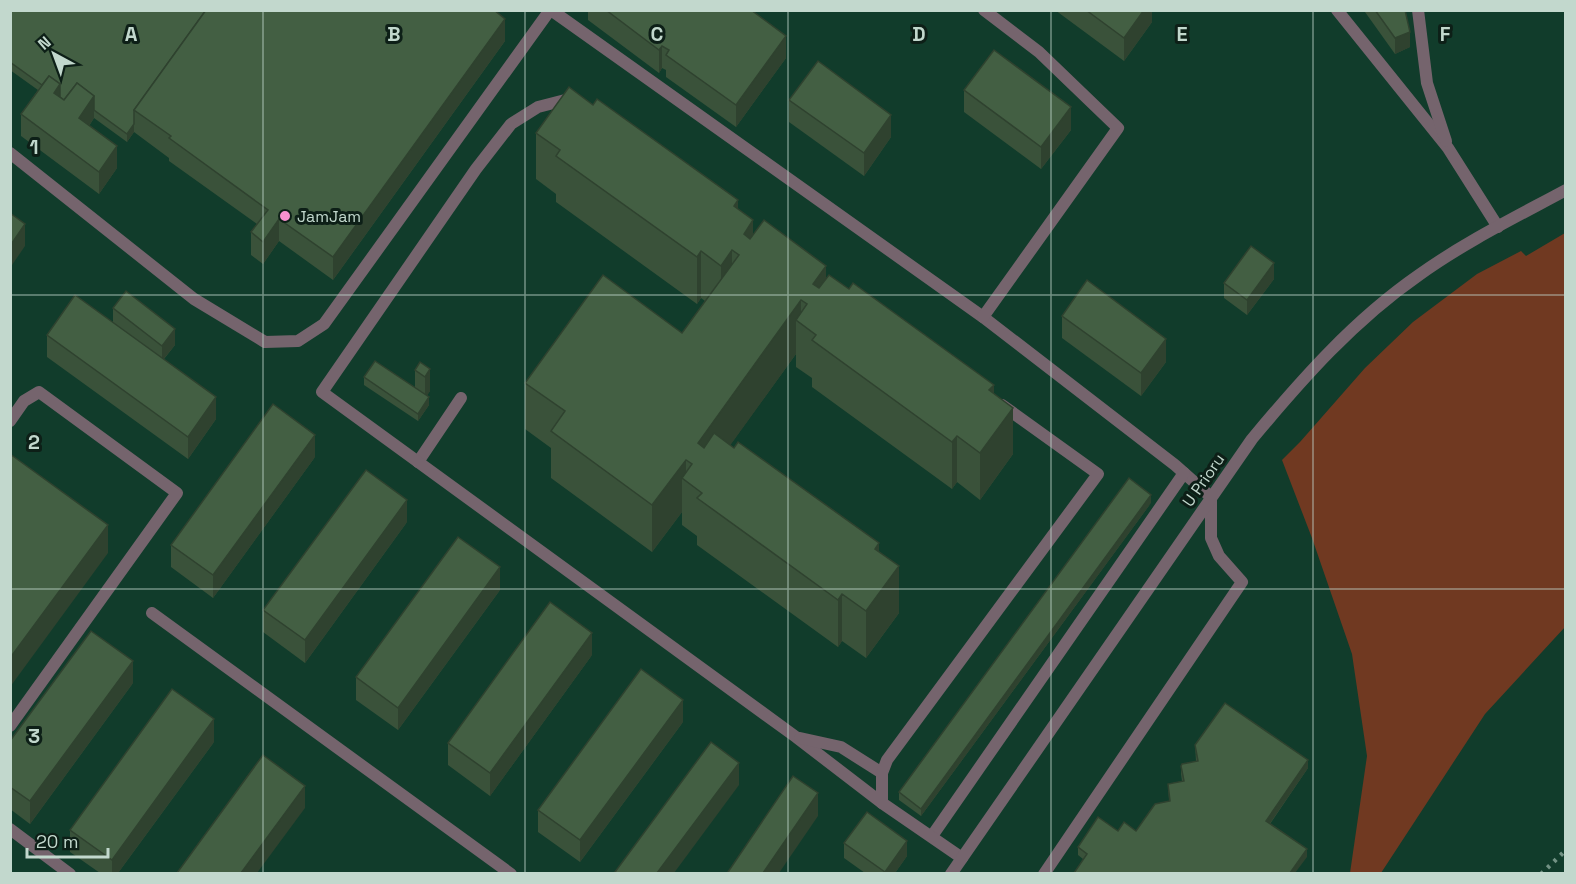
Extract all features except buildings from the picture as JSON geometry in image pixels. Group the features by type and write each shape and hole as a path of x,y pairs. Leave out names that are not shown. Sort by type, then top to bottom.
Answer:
{"street":[{"path":"10,153 194,299 265,342 298,341 324,324 550,10 983,317 1184,473 1211,497 1211,538 1219,556 1242,582 1044,873"},
{"path":"983,317 1118,128 1039,52 984,10"},
{"path":"1337,10 1448,148 1498,226"},
{"path":"1418,10 1427,83 1448,148"},
{"path":"583,105 573,98 538,107 512,124 476,169 322,392 882,802 962,858"},
{"name":"U Prioru","path":"951,873 1252,439 1303,377 1361,321 1417,276 1471,241 1566,190"},
{"path":"10,421 24,401 39,392 177,493 10,726"},
{"path":"418,462 461,398"},
{"path":"882,802 882,772 887,760 1098,474 992,398"},
{"path":"932,836 1184,473"},
{"path":"152,613 511,873"},
{"path":"796,737 841,747 882,772"},
{"path":"10,829 70,873"}],"shaded area":[{"path":"1565,233 1565,627 1485,714 1381,873 1350,873 1367,756 1352,654 1282,460 1365,368 1413,322 1477,274 1521,251 1526,256"}],"railway":[{"path":"1541,874 1566,850"}],"place":[{"name":"JamJam","path":"285,216"}]}
